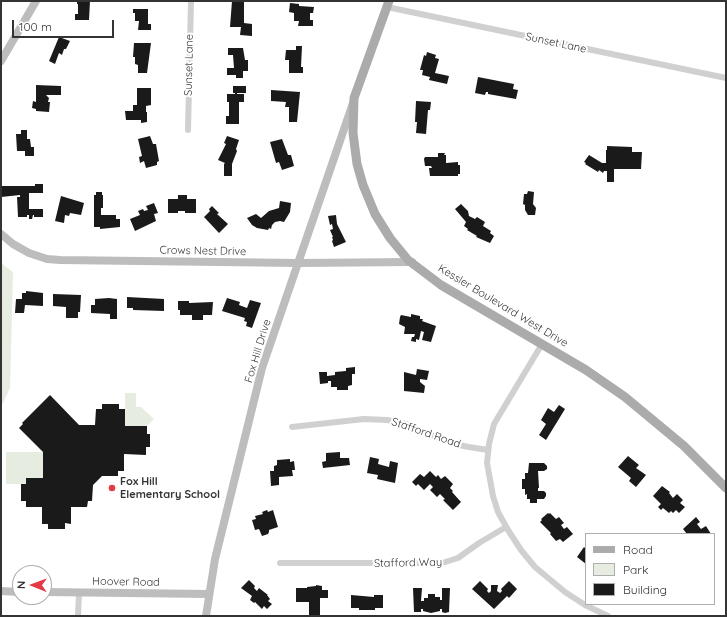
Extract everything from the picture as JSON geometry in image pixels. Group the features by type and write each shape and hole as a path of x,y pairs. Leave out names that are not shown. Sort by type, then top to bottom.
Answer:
{"main road":[{"name":"Kessler Boulevard West Drive","path":"388,4 354,98 354,139 357,164 369,203 394,243 412,262 450,291 586,370 644,411 684,446 726,488"}],"street":[{"path":"1,61 36,1"},
{"name":"Sunset Lane","path":"188,130 191,1"},
{"name":"Sunset Lane","path":"388,4 726,78"},
{"name":"Fox Hill Drive","path":"206,616 216,551 262,368 354,98"},
{"name":"Crows Nest Drive","path":"1,234 12,244 24,250 54,260 298,264 412,262"},
{"path":"542,344 494,424 488,450 488,470 492,496 498,512 524,553 557,587 585,604"},
{"name":"Stafford Road","path":"292,426 364,419 387,420 410,425 453,444 488,450"},
{"name":"Stafford Way","path":"280,563 442,564 458,558 506,526"},
{"path":"1,591 12,592"},
{"name":"Hoover Road","path":"52,592 209,594"},
{"path":"78,616 79,592"},
{"path":"587,605 608,616"}],"green space":[{"path":"1,263 13,272 10,388 1,407"},
{"path":"125,393 136,393 136,407 141,407 154,419 147,426 125,426"},
{"path":"6,452 43,452 43,478 26,478 26,484 6,484"}],"building":[{"path":"77,1 90,1 89,20 75,20 75,14 78,14"},
{"path":"232,1 244,1 244,23 252,24 252,36 240,35 241,27 230,27"},
{"path":"290,3 299,4 299,6 314,7 313,13 310,13 310,20 313,20 313,26 298,26 299,21 294,21 294,13 289,12"},
{"path":"133,9 148,9 148,24 151,24 151,30 138,30 139,21 135,21 135,13 133,13"},
{"path":"59,37 70,41 66,49 64,49 62,55 59,53 55,64 49,61"},
{"path":"134,43 151,43 147,73 138,73 138,65 135,64 135,57 133,57"},
{"path":"296,46 302,46 301,67 303,67 303,73 289,73 289,60 285,60 286,50 296,50"},
{"path":"228,48 243,48 245,60 248,60 248,71 243,71 243,78 236,78 236,75 227,75 227,68 234,68 233,55 228,55"},
{"path":"427,52 436,55 435,58 439,59 435,73 449,76 447,84 429,80 430,77 422,75 423,70 420,70 424,55 426,56"},
{"path":"478,77 514,84 513,89 518,90 516,99 488,94 488,92 486,92 485,95 475,93"},
{"path":"36,85 61,86 61,95 46,95 49,98 48,102 50,102 49,112 36,111 36,109 32,108 33,101 36,102"},
{"path":"233,86 246,86 246,93 237,93 244,94 244,102 239,102 239,124 226,124 226,116 229,116 229,102 227,102 227,94 235,94 233,93"},
{"path":"137,88 151,88 151,105 146,106 147,122 141,123 141,120 126,120 125,111 133,111 133,105 137,105"},
{"path":"271,90 300,92 297,122 289,122 289,107 285,107 286,102 271,101"},
{"path":"416,101 431,102 430,110 428,110 426,134 416,133"},
{"path":"21,130 27,130 27,139 30,139 31,147 34,147 34,156 25,156 25,151 17,151 16,134 21,134"},
{"path":"150,136 153,144 156,144 159,161 157,162 157,165 146,168 144,161 140,163 139,157 142,156 138,139"},
{"path":"227,136 239,140 232,164 232,176 224,176 225,163 218,160 226,144 224,143"},
{"path":"282,139 288,155 291,155 294,166 282,170 279,162 276,163 270,142"},
{"path":"607,146 632,147 632,152 642,152 641,169 614,169 614,182 607,182 607,171 604,171 603,173 599,170 598,172 584,162 589,155 602,163 606,163"},
{"path":"438,153 445,153 446,163 458,162 458,165 460,165 460,174 458,174 458,176 430,176 429,168 432,168 431,166 425,166 424,159 425,157 438,157"},
{"path":"35,184 43,184 43,193 29,193 29,209 43,209 43,217 34,217 33,215 32,219 29,219 29,215 27,215 27,217 18,217 17,197 20,197 20,195 1,197 1,186 35,186"},
{"path":"528,191 534,192 533,204 536,208 535,215 528,215 525,210 525,205 523,204 524,194 527,194"},
{"path":"96,192 102,192 103,195 103,208 101,208 101,215 116,215 116,219 120,219 120,227 100,229 100,227 94,227 94,195 96,195"},
{"path":"178,195 187,195 187,199 196,199 196,213 185,213 185,211 178,211 178,213 168,213 168,199 178,199"},
{"path":"61,196 84,203 81,215 70,213 69,216 65,215 64,223 55,221"},
{"path":"280,201 291,203 290,212 284,222 275,222 271,229 269,228 268,230 257,228 252,225 247,218 256,214 261,218 269,211 279,208"},
{"path":"154,203 158,213 154,214 156,221 135,231 130,219 140,215 138,211 143,209 144,211 148,210 146,206"},
{"path":"461,204 468,211 469,216 475,219 477,217 485,222 483,226 491,231 490,233 494,236 490,243 476,237 477,236 467,230 468,229 464,226 466,222 455,209"},
{"path":"212,206 219,213 217,214 228,224 219,233 204,217 210,211 209,209"},
{"path":"336,215 337,224 346,242 334,247 332,241 333,237 330,230 333,229 332,224 330,225 328,216"},
{"path":"26,291 43,293 43,306 25,305 24,313 15,313 16,299 22,299 22,293 26,293"},
{"path":"53,294 81,295 80,312 78,312 78,318 66,318 66,307 53,306"},
{"path":"127,297 164,299 164,311 133,310 133,308 127,308"},
{"path":"227,298 240,302 239,305 247,308 250,300 261,303 252,328 246,326 247,322 244,321 245,318 222,311"},
{"path":"95,299 117,299 117,319 110,319 110,314 91,313 91,305 95,305"},
{"path":"178,301 189,301 189,303 213,302 212,315 203,315 203,320 192,320 192,315 180,315 180,310 178,310"},
{"path":"411,314 420,316 420,319 423,319 422,321 436,326 431,342 422,340 424,332 421,331 419,340 416,339 416,342 411,341 415,334 404,334 405,327 399,324 400,317 401,315 411,317"},
{"path":"355,367 355,374 352,374 352,385 348,386 348,390 337,390 337,387 331,387 331,381 320,384 319,372 327,372 327,376 335,375 335,372 346,371 346,368"},
{"path":"417,369 429,371 427,380 420,379 420,382 425,386 424,393 404,391 404,372 416,375"},
{"path":"50,395 79,425 95,425 96,409 102,409 102,404 119,404 119,409 125,409 125,426 147,426 147,434 150,434 150,447 146,447 146,455 124,454 124,471 118,471 118,476 102,476 93,485 92,501 88,501 87,507 71,507 71,524 65,523 65,529 48,529 48,524 42,524 42,507 26,507 26,501 21,501 21,484 26,484 26,478 43,478 43,452 19,428 23,424 22,423"},
{"path":"559,405 565,409 546,440 539,435 546,424 541,420 548,408 554,412"},
{"path":"340,452 340,458 349,458 350,465 323,468 322,462 326,461 326,453"},
{"path":"628,456 639,465 636,468 646,475 636,487 629,481 631,478 618,467"},
{"path":"370,457 379,459 378,464 389,467 390,461 398,463 395,483 377,479 378,475 367,473"},
{"path":"290,459 290,462 294,461 295,470 292,470 293,476 279,477 279,485 271,486 270,471 274,471 274,466 277,465 277,460"},
{"path":"529,463 544,463 547,466 547,469 544,471 538,471 538,491 544,491 546,496 544,499 537,499 537,503 530,503 530,499 527,499 527,494 525,495 525,489 522,489 522,479 525,479 525,473 528,473"},
{"path":"430,471 436,477 438,475 441,479 445,476 453,484 450,488 461,502 453,510 443,500 445,499 440,494 437,497 430,490 433,487 430,484 424,490 418,484 416,486 412,482 420,474 424,477"},
{"path":"662,486 670,492 669,493 673,498 677,494 683,500 680,503 685,507 679,513 676,510 673,513 671,511 669,513 663,508 661,510 658,507 661,504 653,496"},
{"path":"267,510 268,512 273,510 278,527 269,530 268,534 262,536 259,529 255,530 252,520 256,519 255,516 263,514 262,512"},
{"path":"548,513 556,519 559,517 564,523 561,525 564,529 567,527 573,534 563,542 560,539 556,541 550,534 551,533 540,522 542,520 541,519"},
{"path":"696,517 700,522 697,524 701,529 706,526 710,533 686,533 683,529"},
{"path":"584,547 585,563 577,557"},
{"path":"249,580 255,586 254,588 257,591 259,588 268,595 270,599 268,601 272,604 267,609 264,606 262,609 255,602 254,603 250,600 252,596 241,588"},
{"path":"480,581 488,589 487,591 489,593 491,591 491,585 498,585 497,591 500,593 502,591 501,589 509,581 517,589 509,598 507,596 494,609 472,589"},
{"path":"316,585 322,586 322,590 328,590 328,598 320,598 320,616 309,616 309,602 296,602 296,588 307,588"},
{"path":"413,588 422,588 421,601 424,601 424,598 428,598 428,594 435,594 435,597 440,597 440,600 442,600 442,588 450,588 449,612 442,612 442,609 440,609 440,611 431,613 421,609 421,612 414,612"},
{"path":"351,595 374,597 374,595 383,595 383,608 375,608 375,610 359,610 359,608 351,608"}],"place":[{"name":"Fox Hill Elementary School","path":"112,488"}]}
